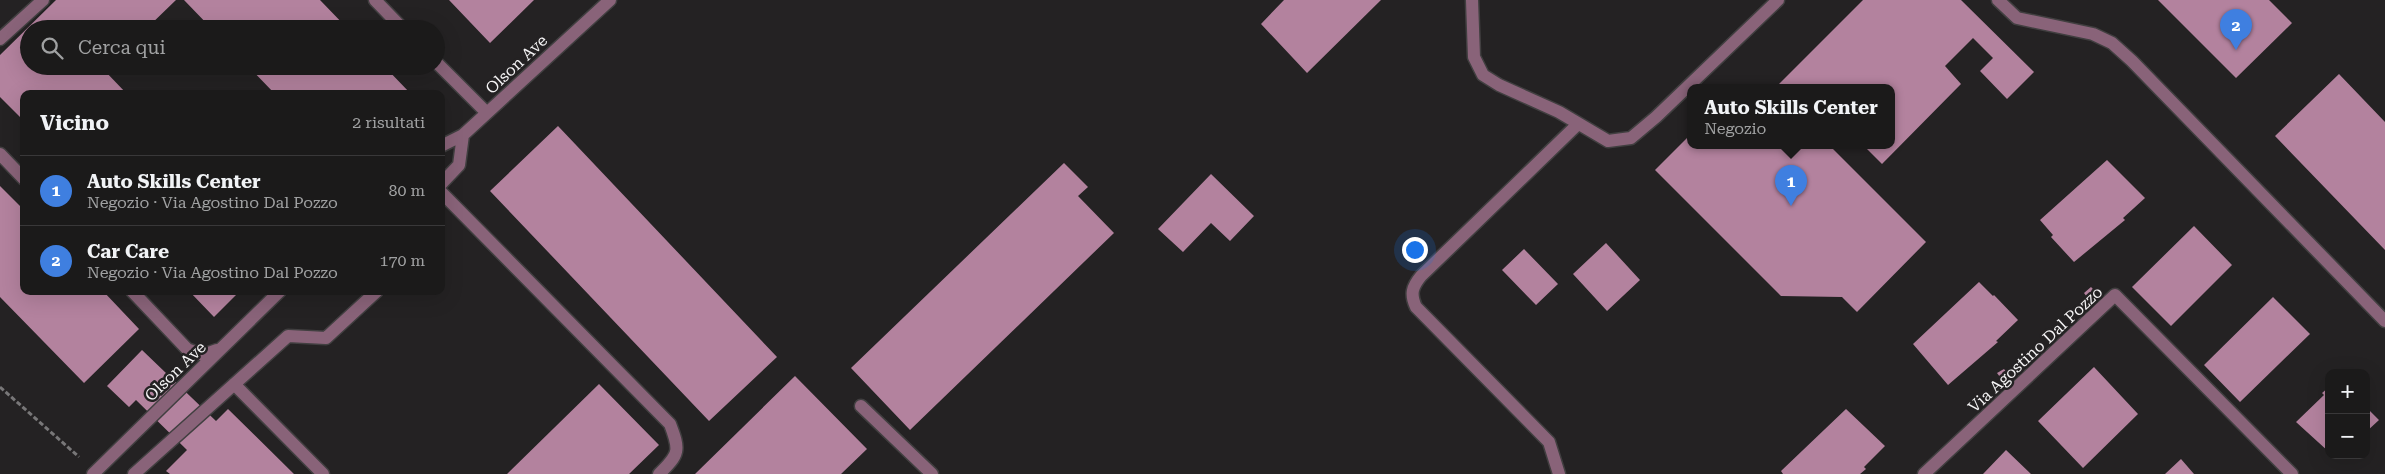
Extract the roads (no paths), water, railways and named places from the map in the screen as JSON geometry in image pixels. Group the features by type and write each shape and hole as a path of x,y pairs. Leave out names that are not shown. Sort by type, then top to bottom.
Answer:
{"street":[{"path":"21,20 43,0"},
{"path":"375,0 394,20"},
{"name":"Olson Ave","path":"445,144 463,135 610,0"},
{"path":"1472,0 1474,57 1483,75 1499,86 1558,112 1608,141 1631,138 1687,87"},
{"path":"1690,84 1778,0"},
{"path":"1998,0 2018,18 2093,34 2112,43 2132,61 2385,321"},
{"path":"0,39 20,21"},
{"path":"445,71 486,113"},
{"path":"1559,474 1549,442 1416,307 1411,298 1413,285 1421,276 1578,124"},
{"path":"445,180 460,165 463,135"},
{"path":"0,154 20,175"},
{"path":"445,196 670,424 678,444 673,461 660,474"},
{"path":"136,295 187,349 203,355 222,348"},
{"name":"Olson Ave","path":"94,472 276,295"},
{"path":"134,474 288,336 326,338 373,295"},
{"name":"Via Agostino Dal Pozzo","path":"1924,474 2115,295 2292,474"},
{"path":"234,384 323,474"},
{"path":"862,406 932,474"}],"place":[{"name":"Car Care","path":"2236,50"},
{"name":"Auto Skills Center","path":"1791,206"}]}
